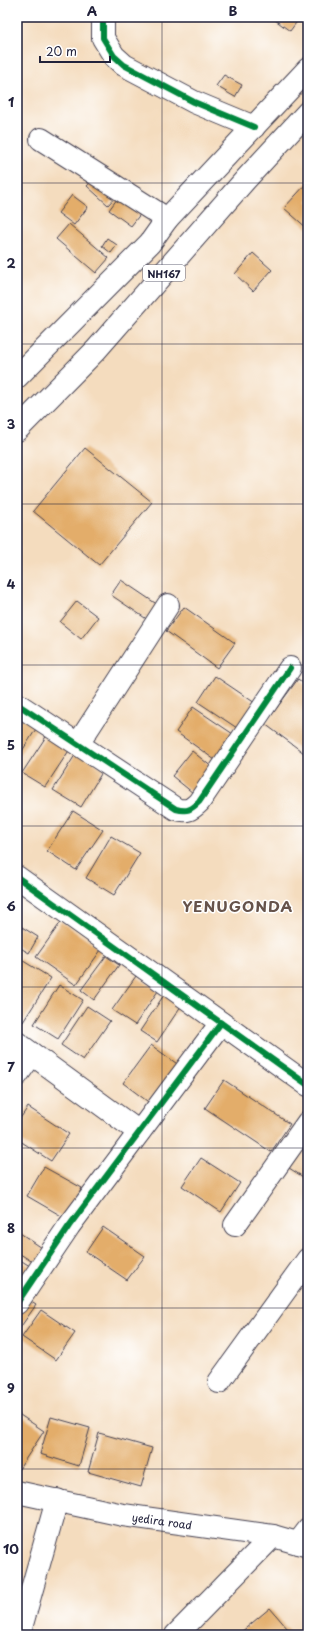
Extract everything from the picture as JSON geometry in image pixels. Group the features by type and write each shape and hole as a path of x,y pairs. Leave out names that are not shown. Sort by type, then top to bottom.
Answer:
{"main road":[{"path":"103,17 103,38 114,56 124,65 194,102 254,128"},
{"name":"NH167","path":"17,377 150,243 167,220 308,69"},
{"name":"NH167","path":"17,430 96,350 246,179 308,112"},
{"path":"41,139 167,220"},
{"path":"78,744 168,605"},
{"path":"17,704 176,809 190,810 199,802 290,668"},
{"path":"17,877 308,1085"},
{"path":"17,1303 68,1226 221,1023"},
{"path":"17,1076 25,1049 139,1132"},
{"path":"235,1225 308,1122"},
{"path":"219,1382 308,1259"},
{"name":"yedira road","path":"17,1492 123,1515 305,1540"},
{"path":"19,1635 57,1500"},
{"path":"176,1635 273,1536"}],"building":[{"path":"271,17 293,17 298,20 290,31"},
{"path":"224,75 242,85 235,97 216,86"},
{"path":"98,174 119,193 108,205 87,186"},
{"path":"308,182 308,229 284,208"},
{"path":"123,191 145,208 131,226 109,210"},
{"path":"72,195 88,207 74,225 58,213"},
{"path":"69,224 109,258 96,273 56,239"},
{"path":"107,238 117,245 111,253 102,246"},
{"path":"253,253 272,270 253,291 235,274"},
{"path":"85,448 152,502 99,565 33,511"},
{"path":"121,580 161,607 151,622 111,595"},
{"path":"77,601 98,617 81,639 60,622"},
{"path":"184,607 235,643 217,668 166,631"},
{"path":"215,676 255,703 237,728 198,702"},
{"path":"298,679 308,687 308,756 265,724"},
{"path":"193,707 233,734 215,760 176,732"},
{"path":"17,711 41,721 17,759"},
{"path":"51,729 74,743 45,787 22,773"},
{"path":"192,751 213,768 193,793 172,776"},
{"path":"77,752 104,769 81,807 53,790"},
{"path":"73,811 103,830 76,870 47,851"},
{"path":"111,836 140,853 114,895 86,878"},
{"path":"61,922 101,950 76,985 36,957"},
{"path":"17,924 38,937 29,953 17,946"},
{"path":"106,956 119,965 94,1000 81,990"},
{"path":"20,959 51,978 23,1022 17,1018 17,964"},
{"path":"136,976 158,991 135,1025 112,1010"},
{"path":"59,985 83,1000 58,1039 34,1024"},
{"path":"164,995 181,1006 157,1042 140,1031"},
{"path":"87,1006 110,1021 83,1060 61,1045"},
{"path":"151,1045 180,1066 151,1104 123,1083"},
{"path":"224,1080 290,1124 271,1152 205,1108"},
{"path":"28,1107 69,1134 51,1161 17,1139 17,1123"},
{"path":"307,1139 308,1140 308,1180 289,1168"},
{"path":"201,1158 240,1183 221,1212 182,1186"},
{"path":"44,1167 82,1188 65,1218 27,1196"},
{"path":"103,1227 145,1256 127,1280 86,1252"},
{"path":"17,1231 48,1252 39,1266 17,1252"},
{"path":"17,1258 33,1268 17,1292"},
{"path":"25,1298 36,1305 17,1332 17,1310"},
{"path":"41,1310 75,1333 56,1360 22,1337"},
{"path":"17,1413 44,1431 19,1469 17,1468"},
{"path":"51,1417 90,1428 79,1466 40,1454"},
{"path":"99,1433 152,1448 141,1487 88,1472"},
{"path":"270,1608 293,1635 242,1635 240,1633"}],"cycle path":[{"path":"103,17 103,38 114,56 124,65 194,102 254,127"},
{"path":"17,704 176,809 186,810 191,809 199,802 290,668"},
{"path":"17,877 308,1085"},
{"path":"17,1303 69,1226 221,1023"}],"district":[{"name":"YENUGONDA","path":"238,905"}]}
